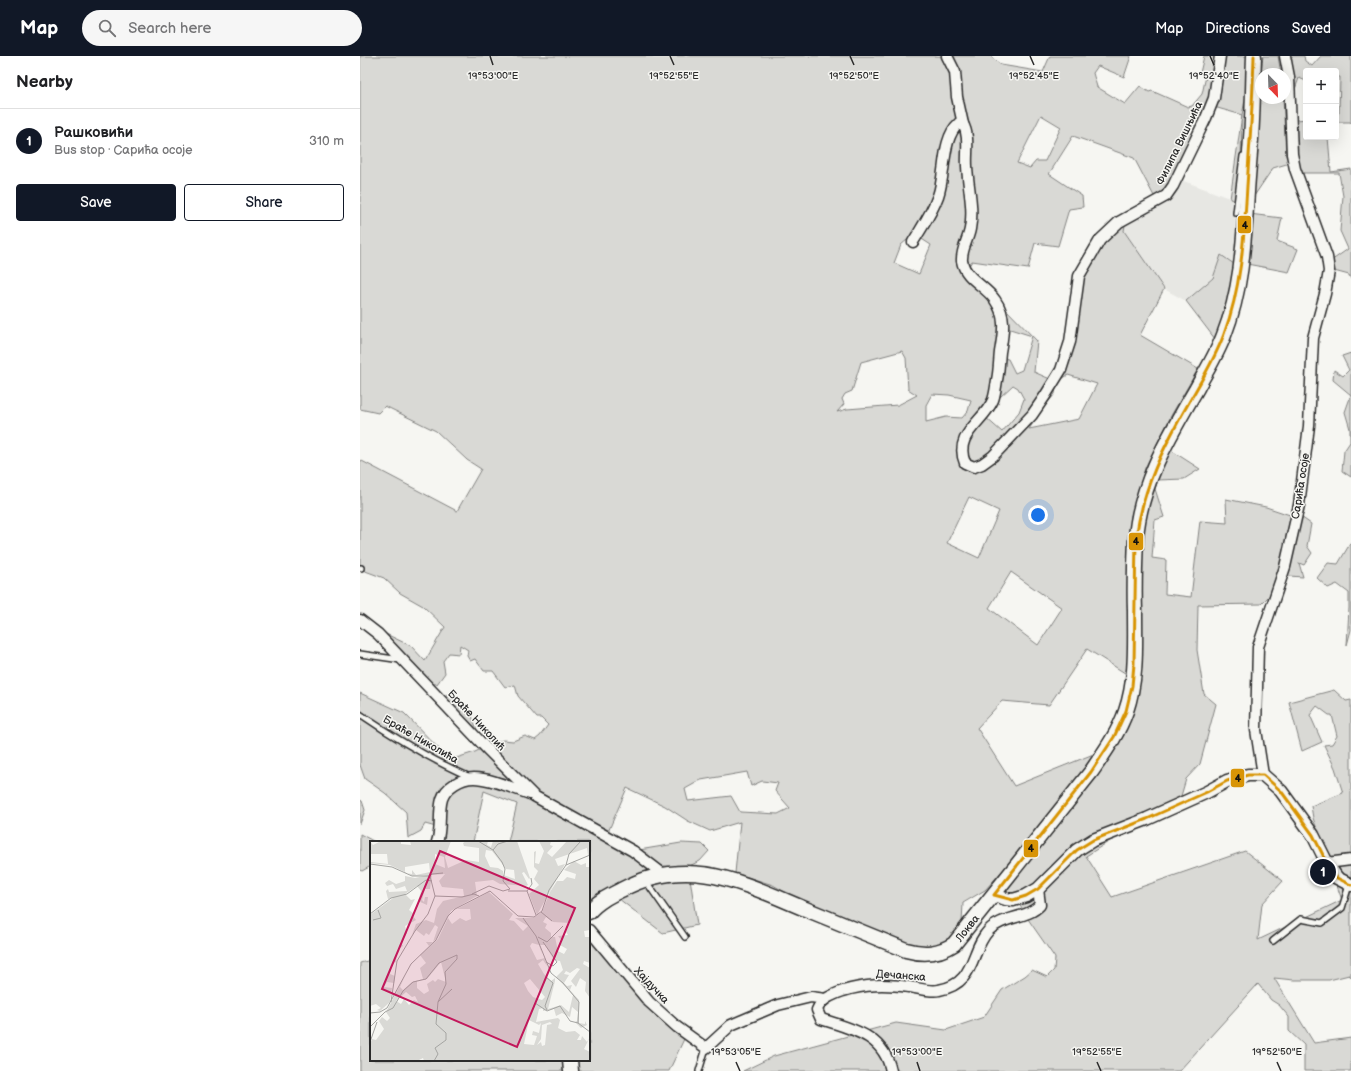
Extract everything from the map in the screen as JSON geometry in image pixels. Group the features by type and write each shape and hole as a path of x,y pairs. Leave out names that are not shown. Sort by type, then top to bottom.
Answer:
{"main road":[{"name":"Локва","path":"590,911 602,901 636,882 663,874 697,873 735,881 906,950 922,954 936,952 948,948 954,944 994,894 1105,751 1114,737 1126,711 1132,686 1134,664 1137,522 1147,484 1154,468 1217,352 1224,335 1237,290 1242,257 1251,139 1254,56"},
{"path":"570,1061 571,1071"}],"street":[{"path":"913,242 932,210 939,194 950,138 954,128 959,123 963,124 957,97 955,72 947,56"},
{"name":"Филипа Вишњића","path":"963,124 967,134 967,166 972,210 970,230 964,247 962,261 965,270 995,299 1002,314 1004,330 993,401 973,426 964,441 961,455 964,463 974,467 982,464 993,456 1032,415 1061,370 1070,342 1079,276 1100,240 1119,222 1166,196 1173,186 1214,98 1220,56"},
{"name":"Сарића осоје","path":"1263,775 1256,730 1258,647 1285,567 1299,505 1309,426 1313,338 1325,294 1329,271 1327,257 1292,154 1289,77 1286,56"},
{"name":"Браће Николић","path":"360,620 378,634 404,660 489,751 534,796"},
{"path":"994,894 1006,900 1013,900 1026,896 1038,889 1077,850 1093,840 1147,819 1207,792 1227,781 1248,775 1263,775 1281,791 1313,835 1327,863 1337,878 1350,885"},
{"path":"437,841 439,835 440,808 448,788 458,782 473,778"},
{"name":"Браће Николић","path":"473,778 506,786 534,796 633,851 663,874"},
{"path":"1327,863 1351,860"},
{"name":"Дечанска","path":"825,999 836,993 852,988 876,984 936,990 948,987 966,976 982,940 991,928 1031,912 1040,904 1038,889"},
{"name":"Хајдучка","path":"590,931 649,1002 677,1027 706,1048"},
{"path":"706,1048 731,1025 778,1005 811,997 825,999"},
{"path":"825,999 819,1004 817,1010 821,1019 857,1030 873,1040 881,1047 889,1062 891,1071"}],"lane":[{"path":"1236,212 1246,142 1251,139"},
{"path":"360,654 404,660"},
{"name":"Браће Николића","path":"360,714 391,735 424,754 473,778"},
{"path":"645,879 686,937"},
{"path":"1272,941 1301,919 1322,923 1327,920 1342,908 1350,885"},
{"path":"700,1071 706,1048"}],"shaded area":[{"path":"360,56 990,56 1001,65 1043,72 1050,56 1131,56 1124,77 1098,66 1093,73 1097,87 1125,104 1140,86 1149,92 1152,91 1188,107 1192,106 1202,94 1206,76 1200,73 1204,56 1249,56 1246,95 1242,115 1214,107 1169,197 1154,209 1125,225 1124,231 1164,289 1140,335 1198,369 1172,414 1145,468 1131,516 1128,565 1128,675 1087,649 1049,705 1002,701 977,728 1014,786 1096,753 1057,807 1003,870 985,890 963,903 962,923 953,935 943,944 920,949 807,905 773,885 735,873 740,822 710,831 688,821 665,806 627,788 608,832 639,850 681,843 702,844 709,851 700,861 689,866 661,866 600,896 590,905 590,841 508,841 517,804 484,791 473,841 442,841 436,827 425,824 421,831 408,838 406,812 385,793 365,779 360,765 360,693 404,713 450,760 483,748 437,699 448,694 472,716 477,730 490,745 503,740 513,741 525,736 535,740 548,725 541,718 537,718 518,696 515,685 505,687 493,671 484,671 475,659 470,661 467,656 468,650 460,645 459,654 449,653 443,661 445,673 437,684 421,683 403,663 386,634 411,646 425,661 445,627 423,606 400,593 384,578 360,569 360,460 457,511 481,469 467,460 436,431 385,406 378,413 360,409","holes":["1041,115 1061,127 1045,161 1036,161 1030,168 1017,163","1073,136 1134,158 1155,198 1125,225 1097,238 1084,277 1057,382 1034,372 1037,341 967,269 972,261 1028,269 1035,243 1058,246 1069,209 1083,207 1082,196 1049,174","914,234 931,245 919,274 894,263 901,245","1007,328 1032,336 1022,370 1015,373 1008,359 1003,358","902,351 906,358 908,389 917,395 898,405 847,409 837,412 844,404 842,399 845,394 852,391 861,362","1068,375 1097,384 1079,419 1029,429 1055,394 1057,382","1013,385 1018,388 1024,399 1019,412 1002,432 985,417 1000,397","932,394 949,395 971,400 968,411 962,418 946,417 926,422 926,405","969,497 999,511 979,558 947,543","1011,572 1062,608 1038,645 989,608","747,772 751,786 762,781 778,783 775,791 790,808 778,814 740,812 731,796 688,801 685,789 701,780"]},
{"path":"1263,56 1278,56 1280,68 1262,68"},
{"path":"1285,56 1304,56 1305,61 1312,66 1321,56 1351,56 1351,123 1339,122 1339,68 1303,68 1303,80 1299,78 1293,95 1291,85 1291,68 1287,68"},
{"path":"1257,104 1283,104 1286,156 1290,163 1273,168 1250,202"},
{"path":"1242,115 1240,202 1230,199"},
{"path":"1303,119 1303,140 1328,140 1331,172 1351,169 1351,279 1349,275 1334,271 1331,261 1348,249 1340,231 1343,196 1339,173 1300,173 1289,129 1297,120"},
{"path":"1181,180 1240,202 1234,264 1221,255 1213,278 1186,301 1164,289 1124,231 1125,225 1154,209"},
{"path":"1249,214 1282,218 1277,241 1298,249 1289,272 1247,264"},
{"path":"1221,255 1234,264 1227,304 1215,339 1186,301 1213,278"},
{"path":"1351,353 1351,395 1333,380 1334,370 1343,376 1349,370 1342,356"},
{"path":"1351,395 1351,477 1342,471 1344,451 1350,442 1350,429 1345,412"},
{"path":"1169,449 1200,469 1184,479 1158,480 1155,489 1164,517 1155,520 1152,558 1166,560 1165,594 1191,597 1200,521 1227,523 1226,499 1266,507 1293,516 1308,475 1301,517 1311,524 1307,546 1312,553 1304,565 1299,563 1303,577 1289,576 1261,604 1198,605 1197,650 1204,694 1216,704 1200,764 1186,779 1181,796 1086,856 1112,897 1245,851 1283,881 1262,904 1258,940 1342,900 1313,818 1311,806 1343,793 1335,768 1324,745 1332,744 1337,736 1332,715 1329,715 1317,706 1310,715 1322,742 1302,751 1289,702 1334,690 1346,701 1351,700 1351,977 1349,975 1329,980 1294,980 1274,978 1314,1043 1351,1038 1351,1071 1304,1071 1304,1045 1289,1031 1289,1017 1279,1005 1271,1000 1258,984 1179,1071 743,1071 774,1056 896,1023 946,1030 984,1017 1002,990 1032,970 1047,977 1054,970 1055,958 1014,896 1008,893 1006,884 1125,724 1142,517"},
{"path":"1351,542 1351,630 1347,645 1349,593 1337,584 1328,588 1317,578 1328,563 1338,564"},
{"path":"360,800 362,801 365,810 360,824"},
{"path":"360,834 373,841 370,841 370,867 362,871 360,870"},
{"path":"690,878 697,925 663,933 619,899 636,889 653,883"},
{"path":"590,937 646,1003 684,1039 669,1071 576,1071 574,1061 590,1061"},
{"path":"370,960 370,1061 563,1061 563,1071 360,1071 360,963"}],"transit line":[{"name":"4","path":"1254,56 1245,223 1235,298 1224,334 1208,370 1179,420 1155,468 1139,519 1136,538 1134,664 1132,686 1126,711 1114,737 1091,772 994,895 1013,900 1026,896 1038,889 1077,850 1093,840 1147,819 1207,792 1227,781 1248,775 1263,775 1281,791 1313,835 1327,863 1337,878 1351,885"}],"place":[{"name":"Рашковићи","path":"1323,872"}]}
